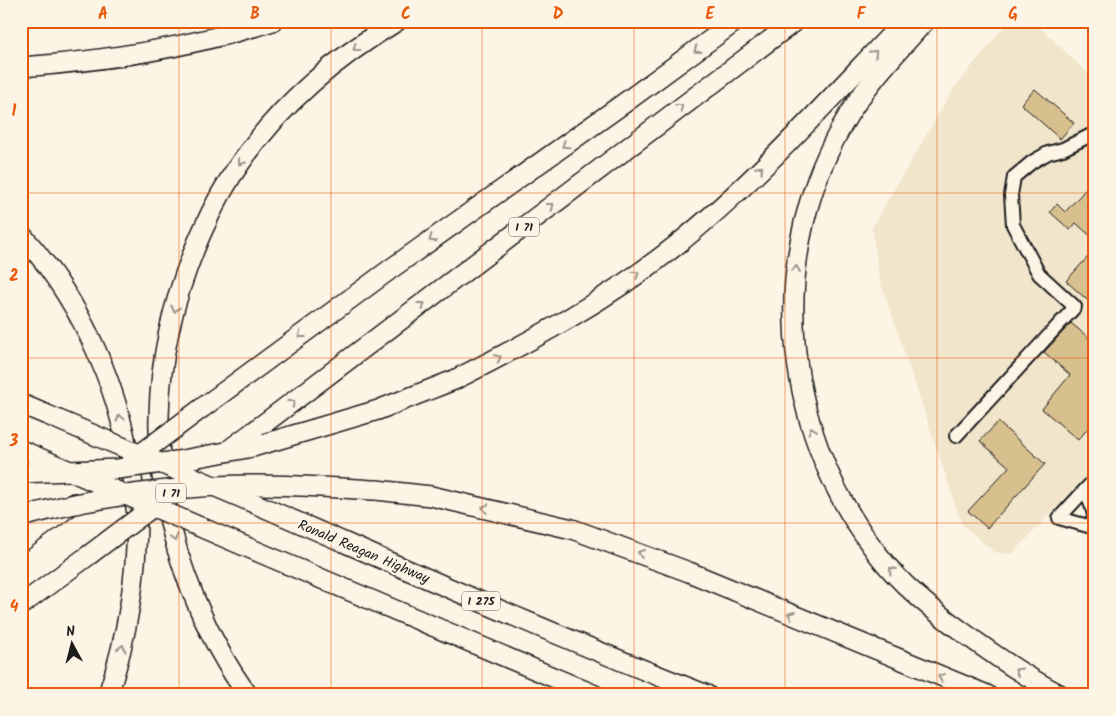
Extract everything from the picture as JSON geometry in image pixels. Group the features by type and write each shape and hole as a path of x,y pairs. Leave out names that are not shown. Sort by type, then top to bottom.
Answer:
{"highway":[{"path":"21,67 62,64 129,55 189,44 272,21"},
{"path":"248,695 230,668 203,618 180,558 167,516 161,473 159,432 160,394 167,340 178,293 191,257 212,209 240,162 292,100 329,66 370,37 397,21"},
{"path":"21,542 392,268 736,21"},
{"name":"I 71","path":"21,605 462,275 642,135 795,21"},
{"path":"21,473 118,469 177,462 253,447 378,410 454,380 501,357 600,300 673,247 739,191 904,21"},
{"path":"925,21 868,86 836,138 817,180 802,231 794,286 794,340 799,376 812,430 833,483 860,530 877,553 909,589 930,608 999,659 1061,695"},
{"path":"21,234 35,249 64,290 84,324 106,374 130,456 136,515 134,574 124,640 108,695"},
{"name":"Ronald Reagan Highway","path":"21,404 571,640 707,695"},
{"path":"28,453 595,695"},
{"path":"21,517 113,496 218,486 304,486 376,490 431,496 572,529 689,572 987,695"}],"lane":[{"path":"956,436 1074,307 1039,274 1013,225 1011,195 1014,178 1032,162 1048,153 1063,149 1095,133"},
{"path":"1090,484 1059,518 1095,528"},
{"path":"1090,484 1095,518"}],"shaded area":[{"path":"1009,21 1033,21 1095,80 1095,467 1012,554 994,552 962,524 879,277 872,227 954,88"}],"building":[{"path":"1035,89 1074,123 1060,139 1021,104"},
{"path":"1095,179 1095,240 1076,223 1070,230 1050,212 1057,204 1065,212"},
{"path":"1095,249 1095,307 1066,281"},
{"path":"1071,323 1095,343 1095,420 1078,440 1042,409 1070,375 1044,352"},
{"path":"998,422 1045,464 987,528 968,511 1009,467 980,441"}]}
